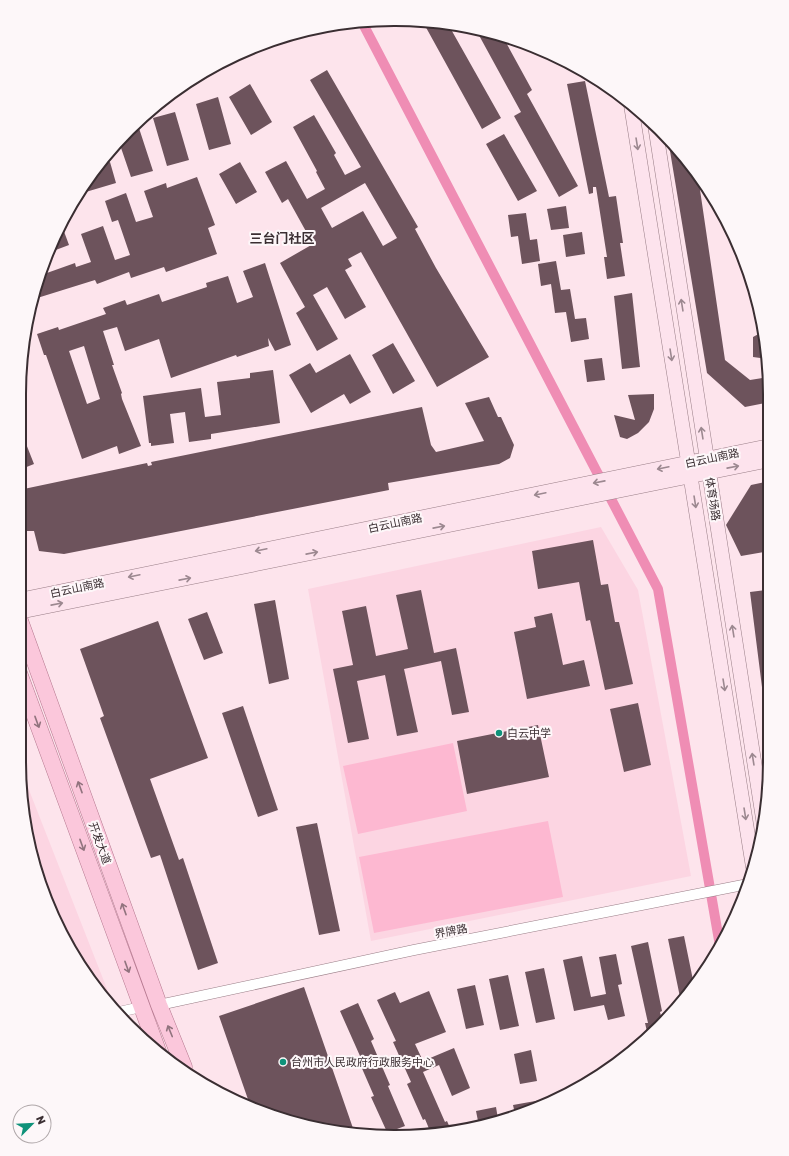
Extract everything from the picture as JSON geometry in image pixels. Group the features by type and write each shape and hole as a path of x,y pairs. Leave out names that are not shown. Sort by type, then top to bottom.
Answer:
{"main road":[{"name":"体育场路","path":"632,113 751,854"},
{"name":"体育场路","path":"657,136 761,803"},
{"name":"白云山南路","path":"26,611 690,470 763,448"},
{"name":"白云山南路","path":"707,466 763,461"},
{"name":"白云山南路","path":"26,599 581,492"},
{"name":"开发大道","path":"26,637 160,1006 182,1063"},
{"name":"开发大道","path":"26,692 154,1041"}],"street":[{"name":"界牌路","path":"160,1006 414,950 741,885"},
{"path":"124,1011 142,1007"}],"shaded area":[{"name":"白云中学","path":"601,527 638,590 691,876 371,941 308,589"},
{"path":"453,743 467,811 358,834 343,766"},
{"path":"27,785 109,994 75,946 54,903 33,833"},
{"path":"548,821 563,897 374,933 359,857"}],"building":[{"path":"426,28 452,31 501,118 482,129"},
{"path":"480,36 507,44 532,90 527,94 578,186 559,197 514,116 521,112"},
{"path":"327,70 418,227 415,229 436,268 489,357 437,387 361,252 348,259 352,266 345,270 366,307 345,319 327,287 313,295 338,339 317,351 296,313 305,307 280,263 313,244 288,199 282,203 265,172 286,161 307,199 325,189 293,127 314,115 336,153 334,155 345,175 361,167 310,80","holes":["365,183 397,238 383,246 363,211 332,228 321,208"]},
{"path":"585,81 609,197 616,196 623,243 620,243 625,276 607,279 604,257 607,257 596,187 593,187 593,193 589,194 567,84"},
{"path":"250,84 272,122 251,135 229,97"},
{"path":"218,97 231,144 209,150 196,104"},
{"path":"175,112 189,160 167,166 153,118"},
{"path":"139,129 153,171 131,177 121,148"},
{"path":"504,134 537,191 518,201 486,144"},
{"path":"670,150 700,188 725,360 750,380 762,378 763,403 745,407 707,373"},
{"path":"110,162 116,183 87,192 102,170"},
{"path":"240,162 257,192 236,204 219,174"},
{"path":"197,177 215,225 208,228 217,254 166,272 164,267 131,278 129,272 97,284 95,280 40,297 47,273 75,263 76,267 91,262 81,234 103,226 115,260 130,255 118,220 112,222 105,201 126,193 136,222 153,217 144,191 166,183 167,188"},
{"path":"566,206 569,228 551,230 547,209"},
{"path":"526,213 530,240 537,239 540,261 522,264 518,236 511,237 508,215"},
{"path":"64,232 69,245 55,250"},
{"path":"582,232 585,254 566,257 563,235"},
{"path":"556,261 561,290 570,289 575,319 586,318 589,339 571,342 566,312 555,313 551,284 541,286 538,264"},
{"path":"265,263 291,345 275,351 268,338 269,346 237,357 236,355 171,378 159,339 125,351 117,327 103,331 114,365 112,365 122,393 122,399 141,446 119,454 117,446 82,459 46,355 44,355 37,334 58,327 59,330 106,314 103,308 125,300 127,305 159,294 162,302 207,287 206,283 228,276 237,303 253,297 243,271","holes":["84,346 100,399 87,404 69,351"]},
{"path":"632,293 640,367 622,369 614,296"},
{"path":"758,334 761,358 753,357 753,337"},
{"path":"393,343 415,381 393,394 372,355"},
{"path":"350,354 371,392 350,404 344,394 311,413 289,375 310,363 316,373"},
{"path":"602,358 605,380 587,382 584,360"},
{"path":"273,370 280,423 211,434 211,439 189,442 185,412 170,414 174,443 151,446 151,443 149,443 143,396 201,388 205,417 221,415 217,382 250,378 250,373"},
{"path":"654,394 654,409 649,422 638,433 627,439 620,437 614,415 635,420 628,395"},
{"path":"489,397 498,417 501,417 514,445 510,458 499,464 388,483 389,490 64,554 39,551 34,531 26,531 26,489 147,463 148,466 152,465 151,462 422,407 431,445 436,452 484,441 465,403"},
{"path":"26,444 34,464 26,467"},
{"path":"763,482 763,552 741,556 726,525 751,485"},
{"path":"593,540 601,585 608,584 615,622 619,622 633,684 605,690 590,620 586,621 579,582 538,589 532,551"},
{"path":"421,590 434,653 456,648 469,712 452,715 441,661 404,669 418,732 397,736 385,675 357,681 369,739 348,743 333,669 353,665 342,611 366,606 376,656 408,649 396,595"},
{"path":"763,590 763,695 750,592"},
{"path":"275,600 289,679 269,684 254,604"},
{"path":"207,612 223,653 204,660 188,619"},
{"path":"552,613 563,665 584,660 590,686 527,699 514,632 536,627 534,617"},
{"path":"158,621 208,758 150,779 179,860 183,858 218,963 198,970 160,855 151,858 100,718 104,716 80,649"},
{"path":"638,703 651,765 624,772 610,709"},
{"path":"243,706 278,810 258,817 222,713"},
{"path":"538,725 549,777 467,794 457,741"},
{"path":"317,823 340,931 319,935 296,827"},
{"path":"684,936 693,978 680,995 668,939"},
{"path":"648,942 662,1011 660,1012 661,1016 647,1030 645,1023 648,1023 631,946"},
{"path":"616,954 622,984 618,985 625,1016 608,1020 604,1005 574,1011 563,960 582,956 591,997 606,994 599,957"},
{"path":"544,968 555,1019 536,1023 525,972"},
{"path":"508,975 519,1026 500,1030 489,979"},
{"path":"475,985 484,1025 466,1029 457,989"},
{"name":"台州市人民政府行政服务中心","path":"304,987 353,1128 323,1123 299,1117 248,1100 219,1016"},
{"path":"429,991 446,1032 415,1044 423,1061 454,1048 470,1088 452,1096 439,1065 423,1072 445,1122 447,1121 449,1126 429,1128 425,1119 423,1120 407,1084 411,1082 393,1042 396,1041 377,1000 395,992 400,1003"},
{"path":"358,1003 374,1039 371,1041 390,1085 388,1086 405,1126 394,1130 386,1130 371,1097 374,1096 357,1057 360,1056 340,1011"},
{"path":"531,1050 537,1081 520,1084 514,1054"},
{"path":"540,1100 514,1110 513,1105"},
{"path":"496,1107 497,1115 478,1120 476,1111"}],"waterway":[{"path":"365,27 658,589 718,937"}],"place":[{"name":"白云中学","path":"499,733"},
{"name":"台州市人民政府行政服务中心","path":"283,1062"}],"district":[{"name":"三台门社区","path":"282,238"}]}
